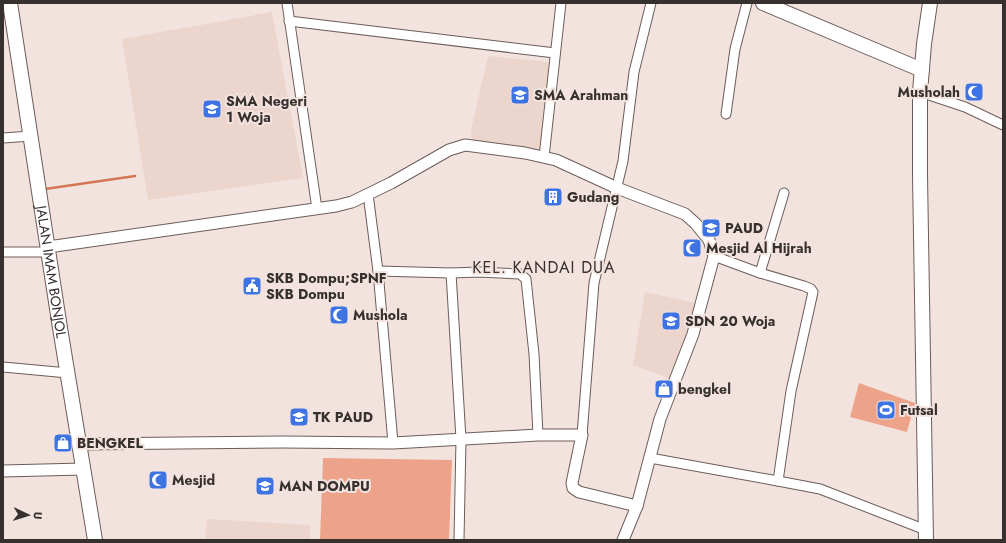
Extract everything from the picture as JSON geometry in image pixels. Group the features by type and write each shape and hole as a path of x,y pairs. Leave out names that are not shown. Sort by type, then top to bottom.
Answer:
{"main road":[{"name":"JALAN IMAM BONJOL","path":"10,3 95,540"},
{"path":"763,3 922,64"},
{"path":"926,535 920,92 930,3"},
{"path":"922,64 931,46 938,3"}],"street":[{"path":"287,3 318,209"},
{"path":"544,156 561,3"},
{"path":"637,506 579,492 573,488 572,483 582,435 594,283 617,188 626,143 634,72 650,3"},
{"path":"726,114 735,49 748,3"},
{"path":"289,21 555,53"},
{"path":"920,92 965,107 1003,125"},
{"path":"3,138 31,136"},
{"path":"3,252 49,249 217,222 318,209 352,202 391,183 449,150 465,146 544,156 577,168 617,188 685,214 709,240 714,256 693,334 663,412 637,506 623,540"},
{"path":"760,273 784,193"},
{"path":"368,194 378,271 393,443"},
{"path":"714,256 760,273 804,286 813,292 791,391 778,481"},
{"path":"378,271 520,274 526,279 534,354 538,435"},
{"path":"451,273 461,439 459,540"},
{"path":"3,367 68,373"},
{"path":"79,444 283,442 393,443 538,435 582,435"},
{"path":"650,458 820,489 926,535"},
{"path":"3,471 83,469"}],"shaded area":[{"name":"SMA Negeri 1 Woja","path":"272,12 303,178 148,200 122,39"},
{"path":"488,56 549,62 541,153 472,142 471,130"},
{"name":"PAUD","path":"712,220 719,224 711,236 704,231"},
{"path":"645,292 700,304 671,379 633,365"},
{"path":"859,383 915,403 907,432 850,417"},
{"path":"323,458 452,460 449,540 320,540"},
{"path":"207,519 310,525 310,540 205,540"}],"waterway":[{"path":"45,189 135,176"}],"place":[{"name":"Musholah","path":"974,92"},
{"name":"SMA Arahman","path":"520,95"},
{"name":"SMA Negeri 1 Woja","path":"212,109"},
{"name":"Gudang","path":"553,197"},
{"name":"PAUD","path":"711,228"},
{"name":"Mesjid Al Hijrah","path":"692,248"},
{"name":"SKB Dompu;SPNF SKB Dompu","path":"252,286"},
{"name":"Mushola","path":"339,315"},
{"name":"SDN 20 Woja","path":"671,321"},
{"name":"bengkel","path":"664,389"},
{"name":"Futsal","path":"886,410"},
{"name":"TK PAUD","path":"299,417"},
{"name":"BENGKEL","path":"63,443"},
{"name":"Mesjid","path":"158,480"},
{"name":"MAN DOMPU","path":"265,486"}],"district":[{"name":"KEL. KANDAI DUA","path":"544,267"}]}
